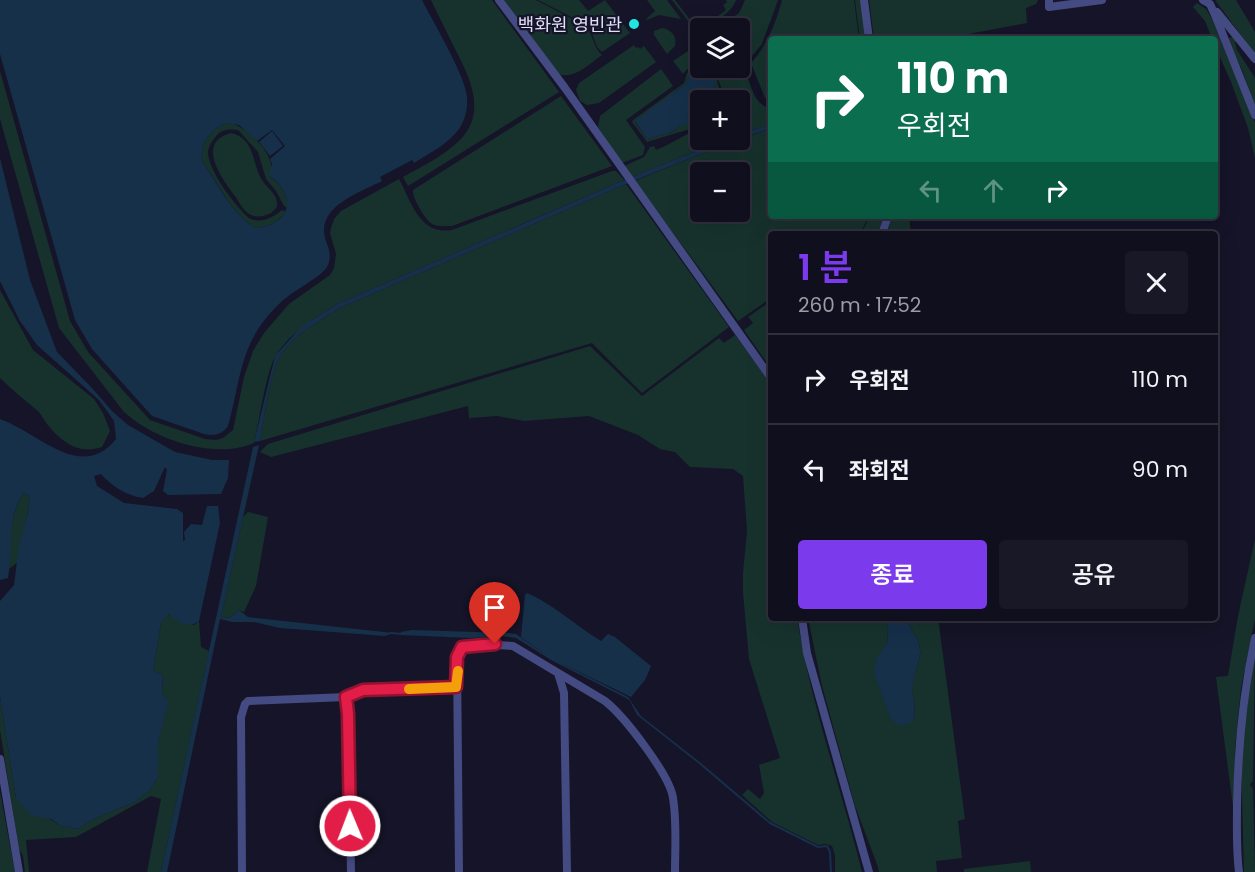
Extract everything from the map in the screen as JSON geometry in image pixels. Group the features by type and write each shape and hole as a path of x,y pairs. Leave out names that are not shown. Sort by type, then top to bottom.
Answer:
{"street":[{"path":"499,0 565,88 768,374"},
{"path":"864,0 869,36"},
{"path":"1048,0 1049,7 1101,0"},
{"path":"1207,1 1255,59"},
{"path":"1207,1 1255,116"},
{"path":"802,621 807,653 869,872"},
{"path":"1239,872 1237,856 1238,759 1246,678 1255,638"},
{"path":"459,872 456,687 458,652 462,647 470,645 513,646 618,711 670,784 675,810 675,872"},
{"path":"558,673 564,693 567,872"},
{"path":"242,872 241,717 248,701 346,697 363,690 456,687"},
{"path":"346,697 351,872"},
{"path":"0,759 19,872"}],"green space":[{"path":"431,0 492,0 559,92 408,186 403,177 455,145 469,128 473,116 473,92 469,80"},
{"path":"504,0 536,0 584,25 602,55 576,73 558,74"},
{"path":"538,0 579,0 588,11 605,0 630,33 602,52 597,47 589,26"},
{"path":"647,0 667,0 681,19 659,15 647,20 655,11"},
{"path":"672,0 675,0 690,20 690,24"},
{"path":"726,0 736,0 721,18 715,18 726,10 723,5 727,2"},
{"path":"745,0 778,0 762,44 750,59 750,18 732,18 739,13"},
{"path":"782,0 854,0 859,36 768,36"},
{"path":"855,0 861,0 866,36 860,36"},
{"path":"869,0 1038,0 1036,4 1026,8 1027,23 957,36 874,36"},
{"path":"1215,0 1236,0 1255,32 1255,54"},
{"path":"1197,3 1206,9 1212,19 1253,117 1255,158 1248,128 1218,53 1218,36 1211,36 1205,21 1193,7"},
{"path":"662,28 669,30 675,39 675,46 667,54 654,35 654,31"},
{"path":"768,37 768,100 765,98 751,63"},
{"path":"1233,37 1237,40 1235,42 1237,50 1255,78 1255,106 1243,72 1229,43 1229,38"},
{"path":"634,45 640,49 644,46 656,62 599,103 587,105 580,101 576,90 579,83"},
{"path":"690,50 690,66 683,74 673,61"},
{"path":"661,69 673,86 626,120 645,147 643,155 622,163 598,127 600,116"},
{"path":"0,71 70,321 88,352 150,420 205,439 223,438 233,430 244,377 253,351 264,333 289,304 330,275 334,268 336,254 330,233 334,219 341,211 399,179 413,207 424,222 432,228 452,230 612,171 616,171 624,180 337,304 296,332 276,355 266,384 254,443 238,448 203,448 168,439 124,412 59,328 0,119"},
{"path":"690,71 690,78 692,78 635,122 647,139 672,132 680,125 690,125 690,129 647,142 632,122 633,120 684,83 687,73"},
{"path":"712,78 716,78 721,90 713,90"},
{"path":"717,78 747,78 755,97 768,107 768,125 750,131 750,90 722,90"},
{"path":"561,96 612,166 452,226 436,226 429,222 417,203 413,190"},
{"path":"227,123 247,132 266,151 271,164 271,178 283,191 288,208 284,206 266,179 258,152 238,130 229,130 217,135 209,147 209,160 231,198 250,219 263,220 282,210 286,212 268,226 255,228 239,215 203,163 202,151 207,139 221,125"},
{"path":"768,130 768,219 868,219 862,231 768,231 768,300 738,321 635,181 711,150 750,150 750,135"},
{"path":"231,133 245,140 249,146 262,180 276,199 277,207 274,211 263,216 247,212 219,171 213,152 215,144 220,138"},
{"path":"690,133 690,150 699,150 631,177 624,166 644,157 650,147 654,146 656,150"},
{"path":"626,184 729,327 642,393 592,343 260,441 270,384 277,363 286,347 308,328 340,308"},
{"path":"868,219 882,219 879,231 862,231"},
{"path":"891,219 909,219 911,231 888,231"},
{"path":"0,290 33,350 94,399 110,431 102,447 78,448 64,441 52,430 39,412 0,378"},
{"path":"768,303 768,365 744,330 753,323 748,317"},
{"path":"735,335 768,380 768,621 798,621 818,714 862,872 835,872 835,855 832,846 818,845 772,822 742,795 748,789 760,799 764,793 759,765 780,758 749,659 743,592 747,531 743,476 733,469 690,467 675,452 660,449 638,435 589,416 524,421 497,416 469,418 468,406 271,457 260,452 268,444 590,346 642,396 719,338 724,343"},
{"path":"24,493 30,496 28,512 18,562 9,569 13,519"},
{"path":"248,512 268,517 256,586 244,612 239,610 230,618 221,617 243,517"},
{"path":"1255,539 1255,619 1241,688 1235,749 1233,807 1216,677 1228,676"},
{"path":"167,614 194,625 199,621 201,647 209,651 161,872 147,872 161,799 151,796 76,837 26,840 29,872 25,872 23,856 19,849 0,730 0,697 16,798 61,826 77,829 96,818 135,802 150,790 158,777 158,742 167,703 162,693 163,675 153,671 161,623"},
{"path":"809,621 888,621 887,705 891,719 913,721 915,708 912,687 920,650 909,621 938,621 965,819 958,821 962,858 936,861 937,872 879,872 855,806 822,686"},
{"path":"1255,649 1253,781 1250,785 1253,788 1255,872 1244,872 1241,756"},
{"path":"0,792 15,872 0,872"},
{"path":"1030,861 1031,872 964,872 964,869"}],"water":[{"path":"0,0 422,0 461,76 467,106 459,129 444,144 414,163 412,160 380,177 382,181 351,196 332,210 326,219 324,229 330,254 327,267 318,276 285,298 267,317 249,346 228,426 220,433 207,435 152,416 92,349 75,320 0,54","holes":["227,123 239,125 257,141 272,130 285,146 270,159 272,164 269,174 284,191 287,200 286,210 281,218 262,227 255,228 239,215 203,163 202,151 211,134"]},
{"path":"690,73 690,78 714,78 716,83 713,90 690,90 690,125 680,125 672,132 647,139 635,121 686,84"},
{"path":"768,125 768,130 750,135 750,131"},
{"path":"272,131 283,146 270,156 259,142"},
{"path":"699,150 711,150 626,184 340,308 316,323 300,334 281,355 270,384 260,441 254,442 275,356 302,326 337,304"},
{"path":"0,158 30,280 57,352 128,425 175,452 212,460 229,460 228,478 221,494 168,495 163,491 167,470 165,467 154,491 143,498 120,490 101,474 94,476 97,486 124,503 177,509 183,513 183,541 185,540 184,532 191,524 202,525 207,506 218,506 220,523 199,621 187,625 168,614 161,623 153,671 163,675 162,693 168,703 158,742 158,777 150,790 135,802 96,818 77,829 61,826 51,819 31,815 16,798 0,697 0,601 14,585 19,545 30,496 24,493 18,502 12,523 8,578 0,580 0,419 59,450 74,455 88,456 103,451 116,439 114,421 99,400 37,345 20,321 0,281"},
{"path":"259,445 221,617 230,618 239,610 248,617 393,633 385,636 280,628 254,622 232,622 220,619 167,872 161,872 253,447"},
{"path":"527,593 546,603 601,641 608,634 615,637 651,666 645,680 631,697 557,661 628,697 641,716 704,766 637,715 626,698 551,660 516,638 400,635 401,632 412,630 516,634 550,658 521,637"},
{"path":"888,621 909,621 920,649 912,687 913,721 904,725 898,725 891,719 874,673 876,660 888,642"}],"waterway":[{"path":"390,633 402,634"},
{"path":"703,766 770,823 818,847 827,846 830,852 831,872"}],"slow traffic":[{"path":"409,689 456,687 458,671"}],"place":[{"name":"백화원 영빈관","path":"634,24"}],"route":[{"path":"350,826 346,697 363,690 456,687 457,657 462,647 495,644"}]}
